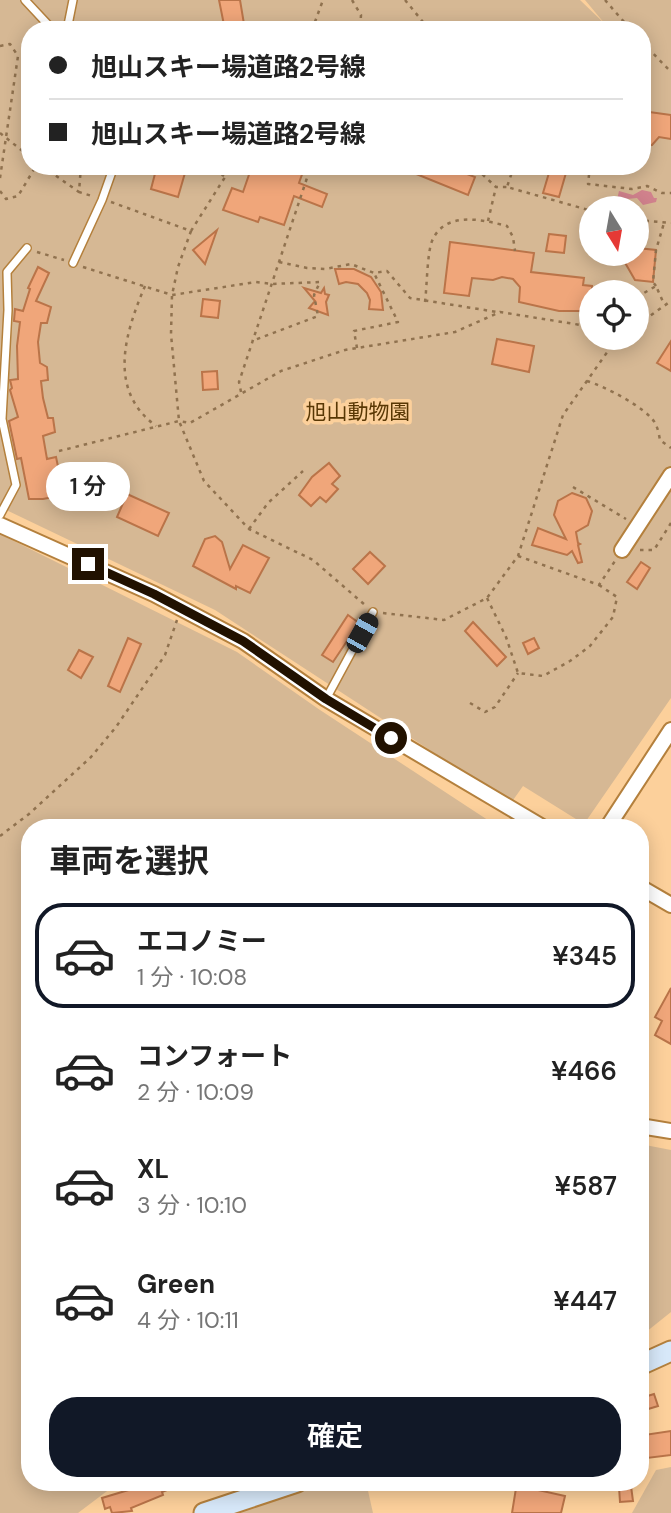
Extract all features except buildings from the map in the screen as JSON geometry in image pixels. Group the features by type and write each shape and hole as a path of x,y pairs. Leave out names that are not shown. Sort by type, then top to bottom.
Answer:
{"main road":[{"path":"649,1360 671,1351"},
{"path":"204,1513 256,1491"}],"street":[{"path":"622,550 671,475"},
{"path":"0,525 154,594 232,635 326,699 529,819"},
{"path":"613,819 671,730"},
{"path":"649,892 671,905"},
{"path":"649,1127 671,1131"}],"lane":[{"path":"25,0 45,21"},
{"path":"69,21 73,0"},
{"path":"73,263 111,175"},
{"path":"0,515 16,485 2,419 8,310 7,272 27,248"},
{"path":"326,699 373,612"}],"path":[{"path":"315,21 323,0"},
{"path":"352,0 361,15 361,21"},
{"path":"405,0 422,21"},
{"path":"605,0 623,21"},
{"path":"0,46 10,44 18,57 0,178"},
{"path":"651,51 671,72"},
{"path":"0,133 21,150"},
{"path":"0,191 6,199 19,196 31,175"},
{"path":"55,175 79,192 191,231"},
{"path":"79,192 80,175"},
{"path":"242,392 239,382 308,175"},
{"path":"483,175 496,187 507,187 579,207"},
{"path":"507,187 511,175"},
{"path":"590,175 589,184 632,189 647,186 662,193 671,193"},
{"path":"224,176 191,231 178,267 172,295 171,334 179,421 204,481 248,528 313,559 373,612 444,620 487,598 518,556 563,415 608,350"},
{"path":"488,221 496,187"},
{"path":"425,302 433,240 446,225 467,218 507,226 513,237 515,251"},
{"path":"649,221 671,223"},
{"path":"664,223 656,250 653,282 664,304"},
{"path":"27,248 172,295 256,282 320,282 314,295 318,316 253,341"},
{"path":"279,262 318,269 351,264 374,273 387,271 410,298 579,325"},
{"path":"356,348 354,331 398,322 374,273"},
{"path":"145,286 131,319 124,357 127,385 142,416 157,426"},
{"path":"649,290 656,286"},
{"path":"649,316 671,301"},
{"path":"59,451 179,421 190,423 281,371 356,348 455,332 500,312"},
{"path":"587,381 604,386 646,414 656,424 660,440 671,448"},
{"path":"248,528 268,503 303,471"},
{"path":"573,487 638,526"},
{"path":"598,585 622,550 654,550 671,523"},
{"path":"518,556 598,585 617,597 613,617 590,646 543,676 518,673"},
{"path":"487,598 506,637 518,673"},
{"path":"22,819 90,757 116,727 165,654 177,620"},
{"path":"470,703 485,712 495,707 518,673"},
{"path":"0,835 21,820"}],"green space":[{"name":"旭山動物園","path":"0,0 580,0 602,21 21,21 21,175 651,175 651,21 602,21 585,0 671,0 671,698 587,819 576,819 523,786 511,803 215,610 0,507"},
{"path":"0,534 237,652 486,819 21,819 21,1491 107,1491 78,1513 0,1513"},
{"path":"649,1146 671,1150 671,1312 649,1330"},
{"path":"671,1467 671,1513 632,1513 644,1491 649,1491 649,1483 656,1470"},
{"path":"271,1491 368,1491 373,1513 204,1513"}],"shaded area":[{"path":"642,190 651,192 654,198 657,198 656,202 649,204 649,196 618,196 619,191 633,195"}],"route":[{"path":"88,564 154,594 243,641 326,699 391,738"}]}
